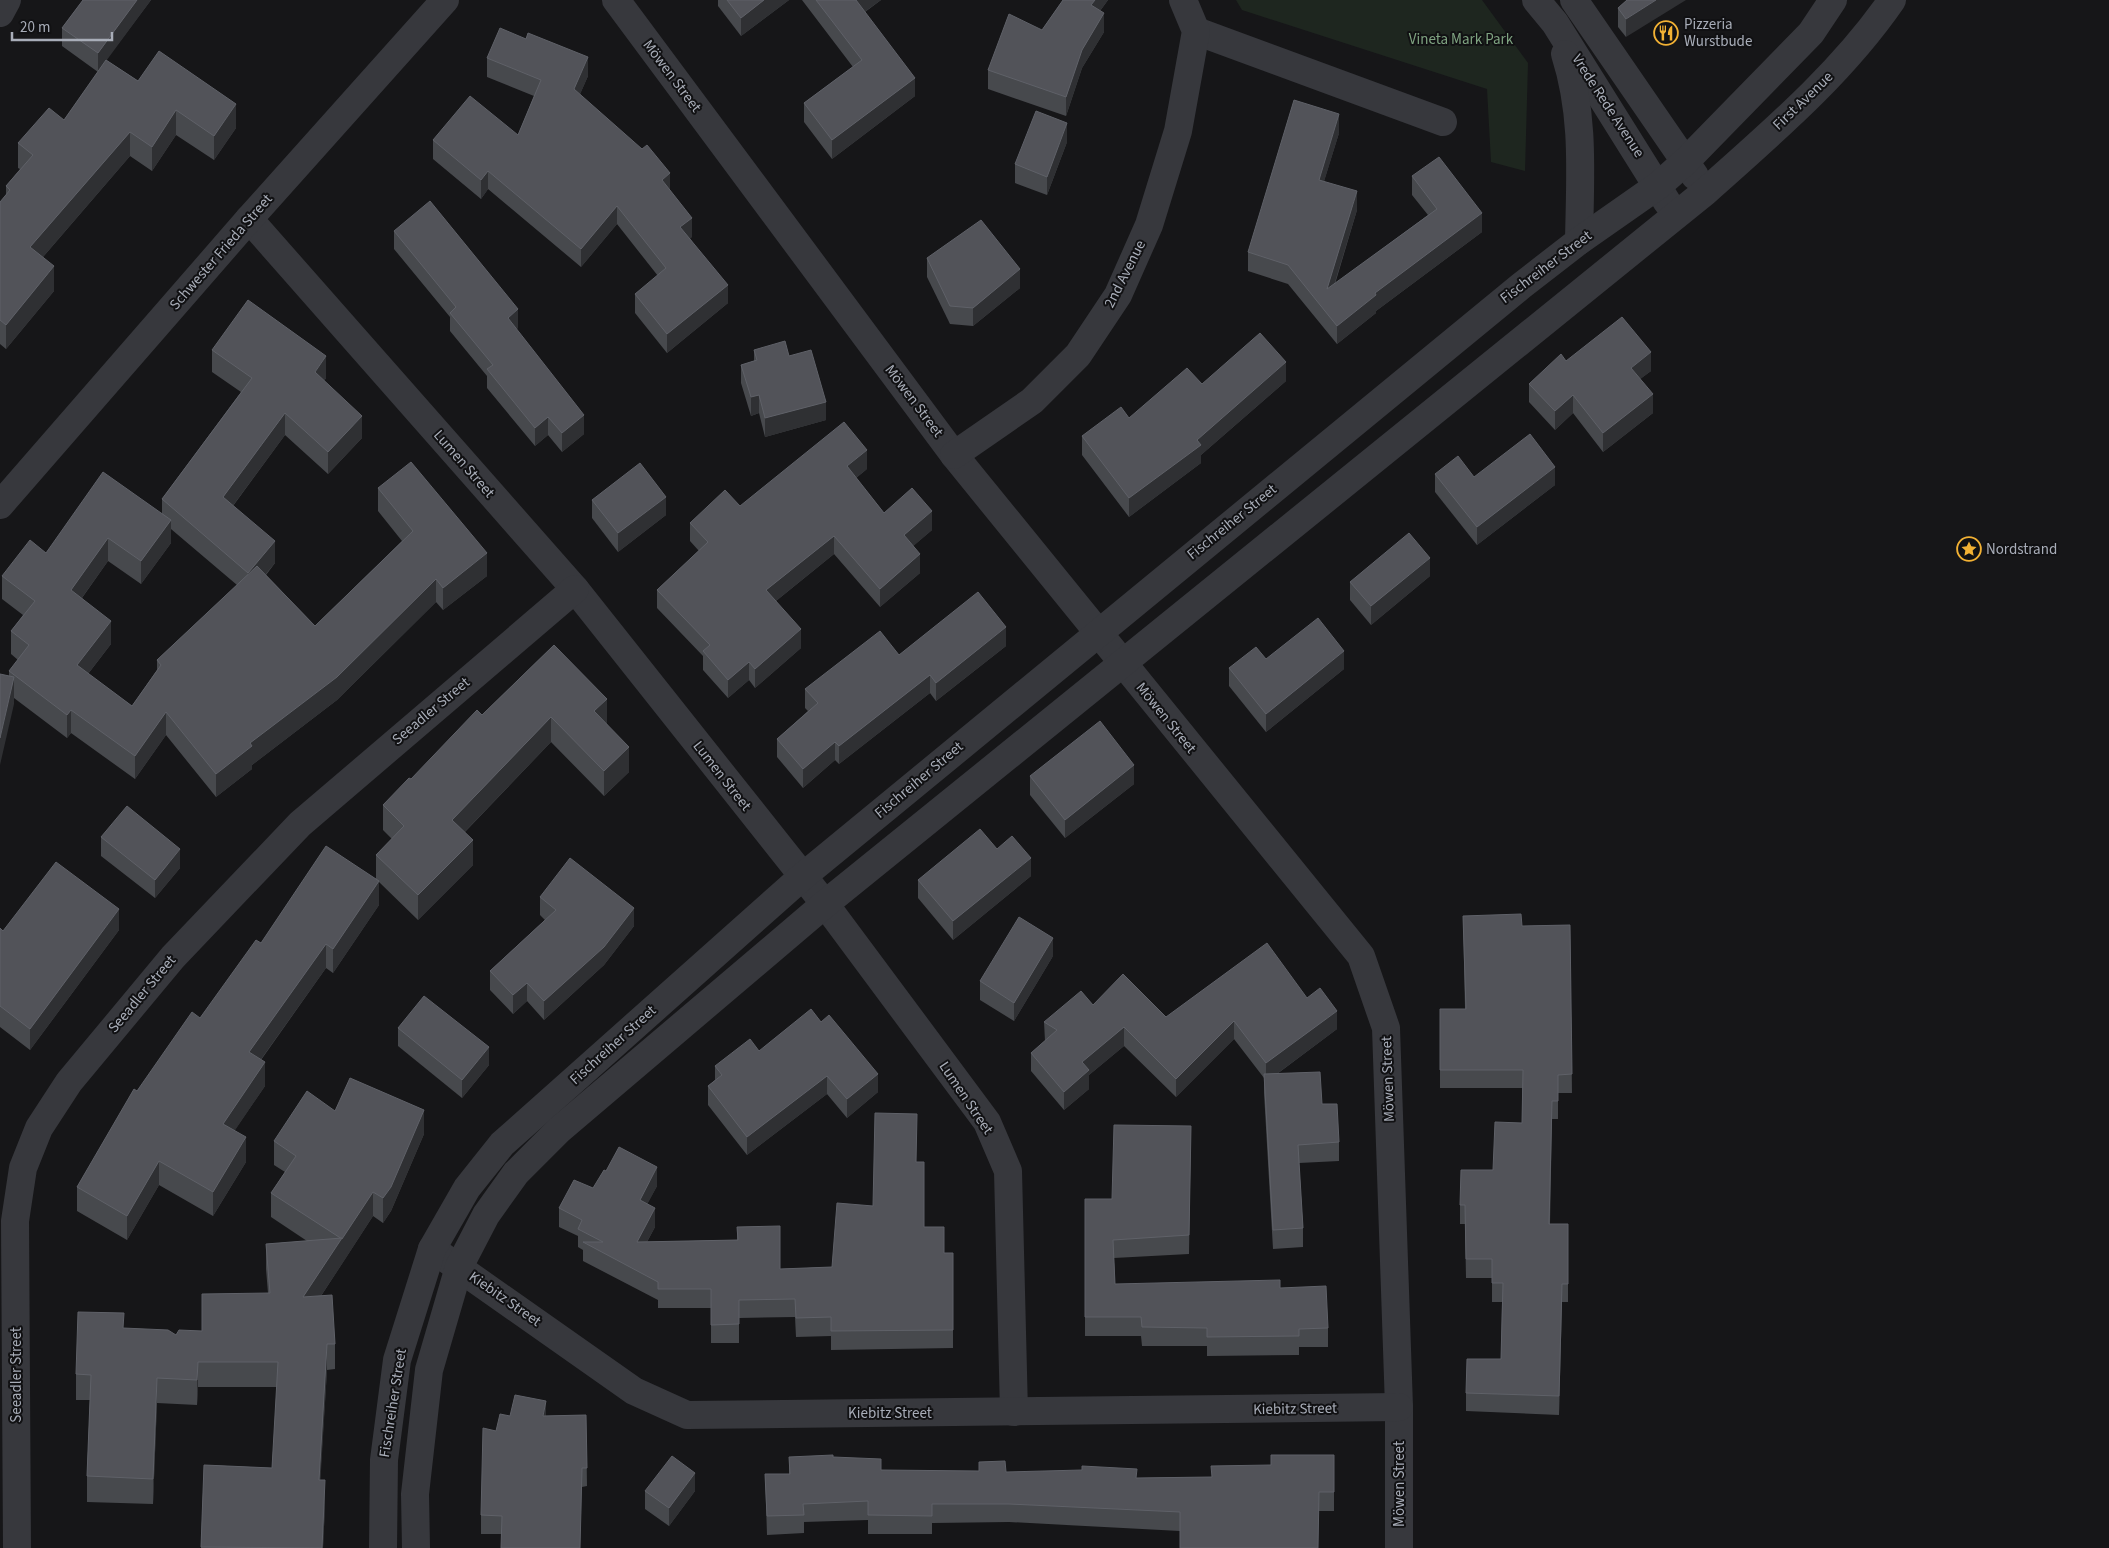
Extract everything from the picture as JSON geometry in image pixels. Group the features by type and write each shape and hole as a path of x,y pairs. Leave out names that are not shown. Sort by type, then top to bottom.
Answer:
{"street":[{"path":"0,13 7,0"},
{"name":"Schwester Frieda Street","path":"0,505 249,219 445,0"},
{"name":"Möwen Street","path":"616,0 954,455 1121,663 1361,956 1375,991 1386,1028 1399,1407 1399,1548"},
{"path":"1183,0 1196,31 1443,122"},
{"name":"Vrede Rede Avenue","path":"1536,0 1555,23 1659,186 1675,216"},
{"name":"Vrede Rede Avenue","path":"1574,0 1686,161 1705,192"},
{"path":"1686,161 1811,33 1833,0"},
{"name":"First Avenue","path":"1705,192 1775,129 1836,70 1892,0"},
{"path":"1555,23 1573,79 1579,112 1582,147 1580,241"},
{"name":"2nd Avenue","path":"954,455 1032,401 1078,355 1118,295 1149,225 1178,131 1196,31"},
{"name":"Fischreiher Street","path":"382,1548 384,1460 397,1360 432,1249 467,1188 502,1144 802,877 1513,292 1580,241 1659,186 1686,161"},
{"name":"Fischreiher Street","path":"416,1548 415,1494 429,1370 459,1267 486,1215 516,1173 559,1130 825,904 1705,192"},
{"name":"Lumen Street","path":"249,219 575,589 825,904 986,1122 1008,1171 1014,1412"},
{"name":"Seeadler Street","path":"17,1548 8,1302 15,1221 23,1168 39,1128 69,1082 173,957 300,824 575,589"},
{"name":"Kiebitz Street","path":"432,1249 634,1391 686,1415 1399,1407"}],"green space":[{"name":"Vineta Mark Park","path":"1236,0 1482,0 1528,63 1525,171 1491,162 1487,89 1242,10"}],"building":[{"path":"83,0 137,0 98,53 62,28"},
{"path":"727,0 764,0 741,18"},
{"path":"816,0 856,0 915,78 832,140 804,103 862,60"},
{"path":"1063,0 1095,0 1091,5 1104,13 1082,50 1066,97 988,70 1009,14 1042,30"},
{"path":"1627,0 1656,0 1626,19 1618,8"},
{"path":"500,28 526,39 528,33 588,57 574,89 642,149 647,145 670,173 662,180 692,218 680,227 728,285 667,334 635,294 666,268 617,206 581,249 488,171 481,180 433,140 470,96 518,135 541,80 487,58"},
{"path":"159,51 236,104 214,136 176,110 152,147 130,132 30,247 54,266 6,325 0,320 0,202 10,190 6,186 33,155 18,143 49,108 64,120 106,60 138,81"},
{"path":"1294,100 1339,114 1319,180 1357,191 1327,289 1437,209 1412,176 1439,157 1482,213 1375,293 1376,295 1337,326 1288,265 1248,252"},
{"path":"1036,111 1067,123 1047,177 1015,164"},
{"path":"430,201 518,309 508,318 584,415 562,433 548,417 535,428 487,369 493,365 450,313 456,307 394,231"},
{"path":"981,220 1020,269 973,308 950,306 927,258"},
{"path":"248,300 326,356 315,372 362,416 328,452 285,413 223,497 275,541 248,573 162,499 252,378 212,350"},
{"path":"1622,317 1651,352 1631,368 1653,394 1603,433 1573,395 1555,411 1529,384 1561,354 1566,361"},
{"path":"1260,333 1286,362 1197,440 1201,445 1129,498 1082,436 1121,407 1129,418 1187,368 1202,384"},
{"path":"785,341 789,356 811,350 826,402 765,418 759,395 751,397 741,365 757,360 754,350"},
{"path":"844,422 867,450 847,466 884,513 912,488 932,511 904,535 920,554 880,589 834,536 766,590 801,629 755,669 749,662 728,680 703,651 710,645 657,590 708,542 690,523 725,490 740,506"},
{"path":"1530,434 1555,467 1477,527 1435,474 1458,456 1474,477"},
{"path":"411,462 487,553 443,588 436,579 337,677 250,743 252,746 216,774 166,712 135,756 71,710 67,715 9,671 29,645 11,631 35,601 2,576 30,540 46,553 103,472 171,520 141,561 108,538 71,590 111,621 77,665 132,706 161,665 157,660 257,566 315,626 413,531 378,488"},
{"path":"640,463 666,497 618,533 592,500"},
{"path":"1409,533 1430,558 1371,606 1350,582"},
{"path":"978,592 1006,627 936,683 930,675 839,746 835,742 803,769 777,739 818,703 805,689 880,631 899,655"},
{"path":"1318,618 1344,651 1266,714 1229,668 1256,647 1266,659"},
{"path":"554,645 607,699 594,711 629,747 604,771 551,717 452,820 473,840 418,895 376,855 404,826 383,805 409,778 411,779 477,710 482,715"},
{"path":"0,674 14,677 0,738"},
{"path":"1100,721 1134,765 1065,820 1030,776"},
{"path":"127,806 180,849 155,880 101,837"},
{"path":"980,829 997,849 1012,836 1031,858 953,921 918,880"},
{"path":"326,846 379,881 333,949 326,944 249,1052 265,1062 223,1124 246,1137 213,1192 159,1161 127,1216 77,1187 134,1089 137,1091 192,1012 200,1018 256,940 261,943"},
{"path":"570,858 634,908 604,947 544,1001 527,983 513,995 490,971 556,910 540,897"},
{"path":"56,862 119,909 30,1029 0,1006 0,928 3,931"},
{"path":"1521,914 1522,926 1570,925 1572,1074 1558,1075 1558,1101 1552,1101 1549,1224 1568,1224 1568,1284 1562,1284 1559,1396 1466,1393 1467,1359 1501,1359 1503,1283 1492,1283 1492,1259 1466,1259 1465,1205 1460,1205 1461,1170 1493,1170 1495,1122 1522,1123 1523,1070 1440,1070 1440,1009 1466,1009 1463,916"},
{"path":"1019,917 1053,938 1014,1003 980,981"},
{"path":"1267,943 1307,998 1320,988 1337,1011 1266,1063 1234,1021 1176,1079 1124,1027 1082,1062 1089,1070 1064,1092 1031,1053 1057,1030 1044,1022 1081,991 1093,1005 1123,974 1166,1017"},
{"path":"424,996 489,1047 462,1080 398,1028"},
{"path":"811,1009 821,1022 829,1015 878,1074 847,1099 827,1076 747,1137 708,1086 722,1075 715,1066 750,1039 759,1051"},
{"path":"1320,1072 1322,1104 1337,1104 1339,1142 1298,1145 1303,1228 1273,1230 1264,1074"},
{"path":"350,1078 424,1110 391,1187 383,1198 373,1192 342,1239 271,1193 296,1156 274,1141 307,1091 335,1111"},
{"path":"875,1113 917,1114 916,1162 924,1162 924,1227 944,1227 944,1253 953,1253 953,1330 831,1331 831,1317 796,1318 795,1299 739,1300 739,1324 711,1325 711,1289 658,1289 658,1282 583,1242 603,1242 578,1229 582,1220 559,1208 574,1180 593,1188 604,1170 606,1171 619,1147 657,1167 640,1200 655,1208 637,1242 738,1240 737,1227 780,1226 780,1269 832,1267 837,1203 873,1206"},
{"path":"1114,1125 1191,1126 1189,1235 1113,1240 1115,1284 1280,1280 1280,1288 1326,1286 1328,1328 1299,1329 1299,1336 1207,1337 1207,1328 1142,1327 1141,1317 1085,1317 1085,1199 1112,1199"},
{"path":"342,1238 303,1297 332,1295 335,1344 327,1344 319,1480 325,1480 322,1548 201,1547 204,1465 272,1468 278,1362 198,1362 197,1380 157,1378 153,1479 87,1476 91,1375 76,1374 78,1312 124,1313 123,1328 168,1330 176,1335 179,1330 202,1331 202,1294 270,1293 266,1244"},
{"path":"515,1395 546,1401 543,1416 586,1415 587,1468 582,1468 580,1548 501,1548 502,1516 481,1515 483,1428 496,1431 500,1414 510,1416"},
{"path":"833,1455 833,1457 881,1459 881,1470 979,1471 979,1462 1005,1461 1006,1472 1082,1470 1082,1466 1137,1469 1136,1478 1212,1477 1211,1466 1271,1465 1271,1455 1334,1455 1334,1492 1319,1492 1318,1548 1180,1548 1180,1512 1009,1504 932,1504 932,1516 868,1515 868,1501 803,1504 804,1515 767,1516 765,1474 790,1474 789,1457"},
{"path":"672,1456 695,1473 669,1508 645,1491"}],"place":[{"name":"Pizzeria Wurstbude","path":"1666,33"},
{"name":"Nordstrand","path":"1969,549"}]}
